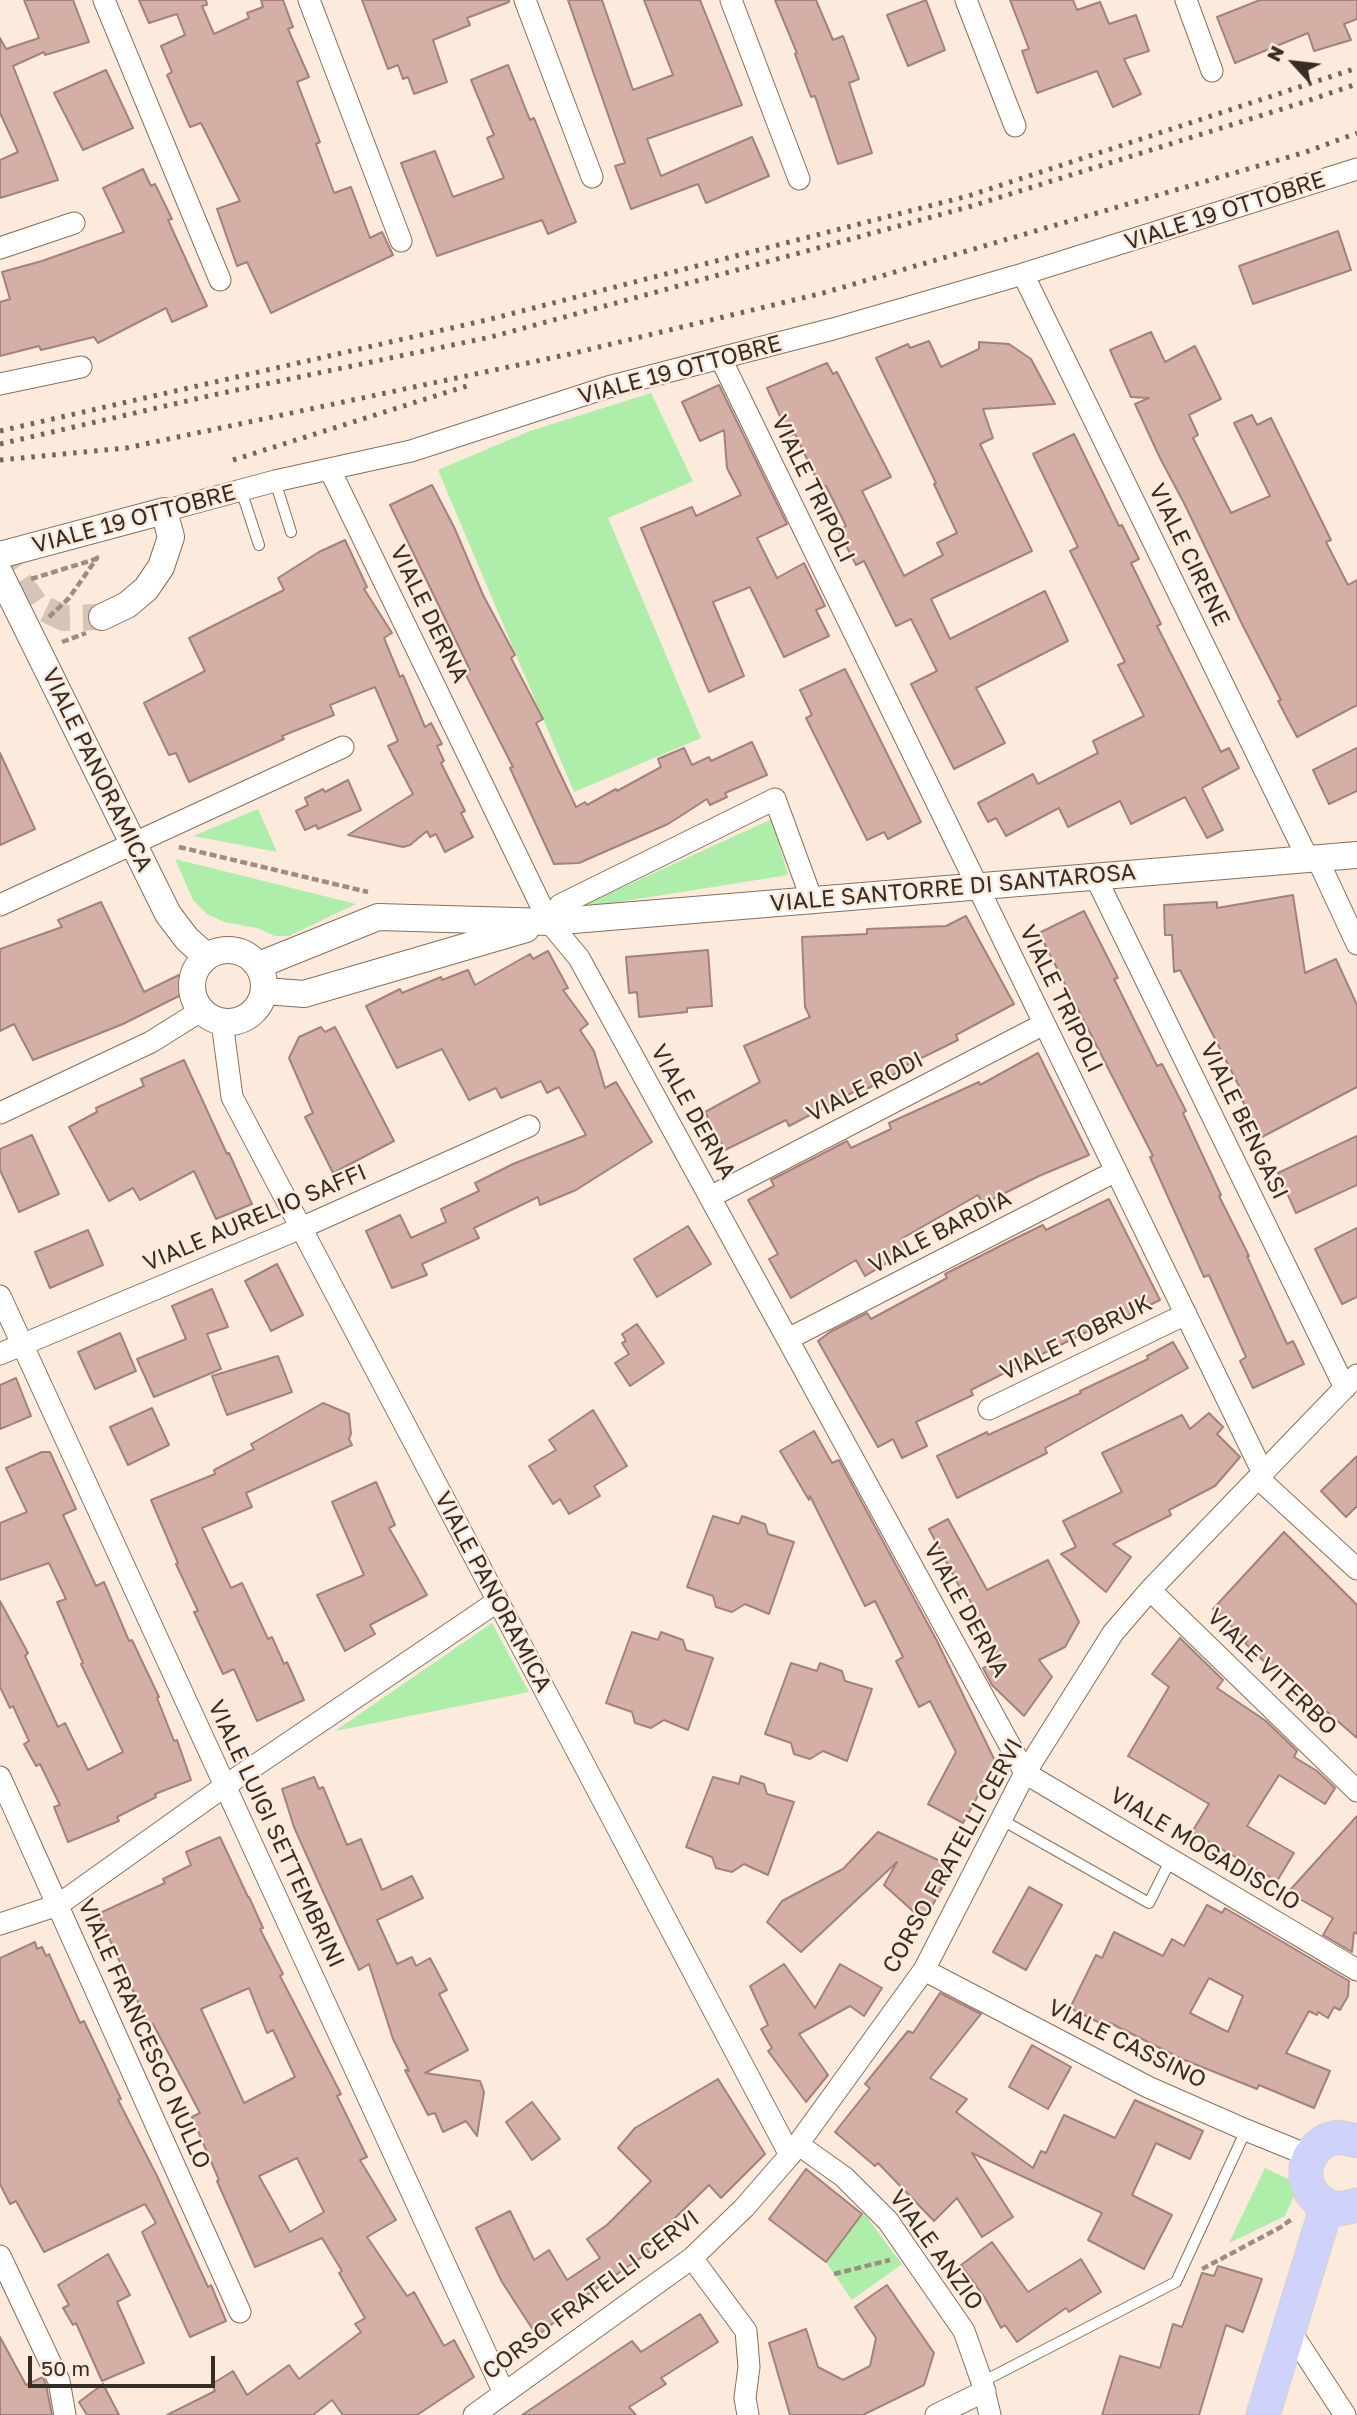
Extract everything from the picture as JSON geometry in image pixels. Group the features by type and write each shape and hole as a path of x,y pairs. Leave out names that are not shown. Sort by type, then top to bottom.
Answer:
{"main road":[{"path":"1263,2415 1289,2329 1337,2208 1318,2200 1310,2191 1306,2167 1310,2155 1318,2146 1355,2131"}],"street":[{"path":"104,0 220,280"},
{"path":"309,0 401,241"},
{"path":"525,0 592,177"},
{"path":"731,0 799,179"},
{"path":"965,0 1015,126"},
{"path":"1186,0 1212,71"},
{"name":"VIALE 19 OTTOBRE","path":"0,555 275,481 411,451 608,387 721,359 1023,274 1357,169"},
{"path":"0,248 74,223"},
{"name":"VIALE CIRENE","path":"1023,274 1357,944"},
{"name":"VIALE TRIPOLI","path":"721,359 1186,1314 1261,1475"},
{"path":"0,384 81,367"},
{"name":"VIALE DERNA","path":"330,470 549,922 579,958 1026,1773"},
{"path":"102,617 127,605 146,589 162,567 171,537 164,511"},
{"name":"VIALE PANORAMICA","path":"10,578 30,634 140,842 168,914 187,939 207,957"},
{"path":"0,905 343,747"},
{"path":"549,922 559,905 775,799 812,900"},
{"name":"VIALE SANTORRE DI SANTAROSA","path":"262,978 378,917 549,922 1357,855"},
{"name":"VIALE BENGASI","path":"1095,876 1351,1382"},
{"name":"VIALE SANTORRE DI SANTAROSA","path":"262,978 304,994 549,922"},
{"path":"0,1113 212,1016 236,1021 250,1015 258,1006 262,978 246,953 237,950 218,951 207,957 194,972 193,993 212,1016"},
{"name":"VIALE PANORAMICA","path":"212,1016 232,1097 498,1601 794,2150"},
{"name":"VIALE RODI","path":"710,1197 1044,1024"},
{"name":"VIALE AURELIO SAFFI","path":"0,1354 301,1228 529,1126"},
{"name":"VIALE BARDIA","path":"788,1339 1116,1171"},
{"name":"VIALE LUIGI SETTEMBRINI","path":"0,1296 504,2393"},
{"name":"VIALE TOBRUK","path":"989,1409 1186,1314"},
{"name":"CORSO FRATELLI CERVI","path":"474,2415 692,2258 744,2208 794,2150 924,1970 1026,1773 1113,1633 1150,1590 1351,1382"},
{"path":"1261,1475 1357,1569"},
{"name":"VIALE VITERBO","path":"1150,1590 1357,1791"},
{"path":"0,1924 58,1905 225,1786 498,1601"},
{"name":"VIALE MOGADISCIO","path":"1026,1773 1357,1970"},
{"name":"VIALE FRANCESCO NULLO","path":"0,1777 240,2312"},
{"name":"VIALE CASSINO","path":"924,1970 1149,2087 1310,2155"},
{"name":"VIALE ANZIO","path":"794,2150 844,2177 888,2221 964,2331 984,2386 990,2415"},
{"path":"0,2256 60,2381 65,2415"},
{"path":"692,2258 746,2331 750,2367 745,2398 748,2415"},
{"path":"1289,2329 1345,2415"},
{"path":"936,2415 984,2386"}],"lane":[{"path":"275,481 291,532"},
{"path":"242,490 258,545"},
{"path":"1002,1820 1149,1903 1171,1859"},
{"path":"984,2386 1176,2282 1246,2130"}],"path":[{"path":"30,634 69,598 97,558 90,531"},
{"path":"10,578 97,558"},
{"path":"140,842 379,895"},
{"path":"1176,2282 1291,2222 1297,2207 1337,2208"},
{"path":"835,2274 911,2254"}],"green space":[{"path":"651,393 693,481 608,518 701,738 574,792 438,470 530,431"},
{"path":"258,809 277,852 193,836"},
{"path":"772,819 788,875 575,909"},
{"path":"175,859 356,904 289,936 275,936 257,928 224,922 207,914 193,900"},
{"path":"492,1623 529,1692 335,1731"},
{"path":"1265,2168 1299,2184 1285,2216 1229,2243"},
{"path":"863,2212 902,2264 852,2300 826,2262"}],"building":[{"path":"24,0 73,0 89,42 45,55 44,52 13,66 58,180 0,198 0,160 18,152 0,113 0,38 6,49 39,38"},
{"path":"139,0 206,0 207,5 202,6 214,34 249,18 247,13 263,7 261,0 283,0 293,27 288,29 309,77 297,82 320,142 316,144 334,193 351,187 370,238 382,232 393,255 271,313 247,262 237,266 217,209 240,201 201,123 190,127 167,75 172,72 161,46 185,35 177,14 149,23"},
{"path":"362,0 509,2 467,18 470,25 433,40 447,82 414,94 408,77 403,79 398,65 388,69"},
{"path":"568,0 602,0 633,90 673,75 644,0 700,0 742,105 647,139 661,176 752,137 769,176 706,203 698,184 631,209 615,166 625,163"},
{"path":"775,0 816,0 833,40 843,36 859,79 849,83 872,153 838,164 815,96 811,97 795,54 797,53"},
{"path":"926,0 945,50 908,66 887,15"},
{"path":"1010,0 1073,0 1077,10 1100,2 1109,24 1136,15 1149,51 1124,59 1141,94 1113,107 1097,71 1037,93 1022,51 1029,49"},
{"path":"1260,0 1357,0 1357,19 1344,24 1351,40 1314,51 1308,33 1235,63 1217,17"},
{"path":"508,65 530,120 534,118 576,222 548,234 542,220 437,256 401,163 435,151 453,197 504,178 487,138 494,135 471,80"},
{"path":"106,70 133,128 83,150 54,93"},
{"path":"143,169 151,186 155,184 172,219 168,220 207,306 172,322 166,308 98,343 94,337 41,350 39,346 0,356 0,302 10,299 2,272 124,232 103,188"},
{"path":"1338,231 1351,270 1253,304 1239,266"},
{"path":"1151,332 1165,362 1195,346 1221,399 1189,415 1198,435 1193,438 1231,513 1270,496 1234,423 1252,415 1257,425 1271,418 1331,540 1326,542 1348,585 1357,580 1357,705 1297,737 1135,404 1149,398 1131,397 1110,350"},
{"path":"929,341 941,367 979,349 979,342 1009,344 1031,359 1055,404 983,409 993,438 980,444 1032,551 931,599 950,639 1045,591 1068,641 976,688 1005,743 954,769 911,684 937,671 911,619 896,626 864,561 856,565 838,530 846,526 826,486 821,488 795,434 789,436 767,388 827,363 833,374 837,372 891,477 862,491 904,576 943,555 937,543 957,533 876,358 908,344 910,348"},
{"path":"719,385 787,524 757,538 777,578 804,563 825,606 816,610 829,636 784,657 750,587 713,602 744,676 709,692 641,528 692,507 696,516 741,495 727,468 724,430 700,441 682,402"},
{"path":"1074,434 1119,526 1122,525 1139,559 1131,563 1161,624 1157,626 1221,752 1229,748 1239,768 1202,788 1223,830 1207,838 1185,797 1131,824 1120,801 1068,827 1059,808 1006,836 996,818 988,822 978,803 1033,774 1038,784 1098,753 1093,741 1144,716 1118,665 1125,662 1070,551 1078,547 1033,454"},
{"path":"432,485 454,527 483,595 515,655 511,658 543,719 536,723 576,807 585,802 587,805 616,789 617,791 661,767 658,759 684,748 692,765 709,757 711,761 752,742 767,775 725,793 727,797 710,805 707,799 668,824 579,863 554,864 510,768 513,767 465,673 470,670 390,505"},
{"path":"345,540 367,587 364,589 392,633 384,638 400,677 403,675 425,727 431,723 442,744 437,746 444,761 441,763 465,811 461,813 473,837 445,852 436,834 430,837 427,831 410,845 403,847 348,835 413,794 388,746 398,741 375,687 330,705 334,715 282,736 284,739 189,782 176,753 169,755 144,703 205,671 189,638 284,590 278,578 319,552"},
{"path":"845,669 921,822 888,839 884,832 867,840 806,718 812,715 800,690"},
{"path":"1357,748 1357,791 1329,804 1313,770"},
{"path":"0,753 35,829 0,845"},
{"path":"348,780 361,810 318,829 316,825 305,830 296,811 308,805 305,798 323,789 325,792"},
{"path":"1293,895 1305,973 1336,959 1357,1005 1357,1087 1262,1137 1180,970 1174,972 1172,935 1165,935 1164,905 1217,902 1217,908"},
{"path":"101,902 144,992 179,975 187,992 123,1024 33,1060 14,1024 0,1031 0,949 62,927 58,920"},
{"path":"1084,911 1118,978 1114,979 1157,1066 1162,1064 1186,1111 1183,1113 1287,1344 1293,1341 1304,1364 1253,1388 1240,1361 1246,1357 1209,1275 1204,1277 1150,1157 1153,1156 1039,933"},
{"path":"966,916 1014,1004 956,1035 958,1040 897,1070 898,1072 865,1090 863,1087 789,1126 786,1120 725,1150 705,1112 760,1082 744,1046 810,1017 805,1007 802,937 867,934 867,929 946,926"},
{"path":"708,950 712,1006 687,1008 687,1012 639,1017 637,992 629,993 626,957"},
{"path":"548,951 568,988 563,990 588,1024 580,1030 594,1051 605,1088 616,1082 652,1142 576,1190 540,1205 538,1197 474,1228 479,1238 422,1264 427,1275 392,1288 366,1231 400,1215 411,1238 446,1222 441,1209 479,1191 475,1183 513,1164 586,1135 559,1087 547,1093 541,1081 501,1098 496,1088 469,1100 442,1049 397,1068 366,1006 400,989 402,993 441,977 442,980 468,970 475,985 530,954 533,959"},
{"path":"321,1027 325,1032 335,1027 394,1141 333,1173 305,1117 313,1113 289,1058 299,1037"},
{"path":"1038,1053 1089,1155 983,1204 978,1195 901,1239 907,1251 865,1276 856,1260 791,1298 769,1259 778,1254 748,1200 774,1186 771,1180 847,1141 851,1148 891,1129 889,1123 979,1082 980,1085"},
{"path":"184,1060 252,1204 216,1219 194,1171 140,1200 133,1188 109,1201 69,1127 97,1112 96,1108 144,1086 141,1079"},
{"path":"32,1135 59,1194 19,1212 0,1170 0,1149"},
{"path":"1357,1136 1357,1185 1296,1213 1278,1173"},
{"path":"1109,1199 1160,1300 1119,1320 1117,1317 1032,1359 971,1390 973,1395 916,1422 927,1446 902,1458 893,1439 878,1447 818,1341 867,1313 871,1319 947,1278 945,1274 1010,1241 1043,1225 1046,1230"},
{"path":"688,1226 711,1264 657,1297 634,1259"},
{"path":"1357,1228 1357,1297 1342,1304 1315,1249"},
{"path":"88,1230 103,1265 50,1288 35,1252"},
{"path":"277,1264 303,1315 271,1331 245,1281"},
{"path":"212,1289 228,1327 207,1334 221,1369 154,1397 137,1359 186,1339 172,1306"},
{"path":"637,1324 664,1363 630,1386 615,1363 629,1354 622,1343 626,1341 622,1334"},
{"path":"120,1333 136,1371 95,1389 78,1352"},
{"path":"1173,1342 1188,1368 1045,1448 1047,1453 957,1498 937,1456 1081,1393 1080,1391 1148,1359 1147,1356"},
{"path":"278,1356 292,1392 227,1415 212,1376"},
{"path":"16,1378 31,1416 0,1429 0,1385"},
{"path":"323,1403 349,1414 349,1439 352,1445 246,1493 252,1507 202,1528 231,1588 242,1583 268,1639 272,1637 284,1664 287,1662 304,1700 257,1721 234,1669 223,1674 194,1612 198,1611 151,1500 215,1474 214,1470 254,1449 251,1444"},
{"path":"152,1408 169,1445 128,1465 110,1427"},
{"path":"593,1410 627,1466 594,1486 600,1496 569,1514 560,1499 553,1504 529,1466 556,1450 549,1440"},
{"path":"1209,1413 1223,1427 1217,1434 1240,1457 1215,1486 1169,1510 1171,1515 1113,1544 1131,1557 1106,1592 1061,1554 1076,1547 1063,1521 1122,1492 1102,1453 1182,1415 1190,1429"},
{"path":"814,1431 832,1463 839,1460 937,1641 996,1763 963,1823 928,1804 956,1752 930,1701 919,1707 896,1661 903,1657 875,1601 865,1606 810,1496 809,1500 780,1451"},
{"path":"42,1452 50,1452 76,1509 63,1515 96,1586 104,1582 129,1641 132,1640 159,1697 157,1698 174,1741 177,1740 191,1780 155,1794 156,1797 117,1817 119,1821 68,1842 54,1807 60,1805 40,1764 36,1766 24,1744 29,1741 13,1706 10,1708 0,1687 0,1601 28,1653 25,1656 58,1727 65,1723 88,1770 123,1752 81,1664 83,1663 57,1602 66,1599 49,1563 0,1580 0,1523 27,1512 6,1468"},
{"path":"1357,1456 1357,1506 1346,1517 1321,1491"},
{"path":"376,1482 395,1525 389,1528 427,1595 370,1625 375,1634 345,1651 317,1595 364,1575 332,1502"},
{"path":"713,1516 739,1524 742,1516 765,1524 768,1534 794,1542 769,1614 745,1604 732,1612 716,1607 713,1596 687,1587"},
{"path":"948,1519 987,1590 1048,1560 1079,1622 1065,1647 1039,1660 1052,1677 1024,1716 992,1685 983,1668 999,1659 963,1587 960,1588 929,1529"},
{"path":"1284,1532 1357,1605 1357,1738 1278,1669 1275,1672 1213,1609"},
{"path":"632,1632 658,1640 661,1632 683,1640 686,1650 713,1658 688,1730 664,1720 651,1728 635,1723 632,1712 606,1703"},
{"path":"1180,1638 1223,1680 1217,1688 1266,1721 1297,1751 1294,1757 1317,1771 1335,1788 1325,1804 1279,1775 1247,1826 1294,1853 1277,1881 1192,1832 1209,1804 1128,1756 1169,1687 1152,1674"},
{"path":"791,1663 817,1671 820,1663 842,1671 845,1681 872,1689 847,1761 823,1751 810,1759 794,1754 791,1743 765,1734"},
{"path":"741,1776 764,1784 767,1794 794,1802 768,1875 744,1864 732,1872 716,1868 712,1857 686,1847 713,1777 739,1784"},
{"path":"314,1777 319,1789 323,1787 347,1845 361,1839 382,1890 412,1876 423,1898 377,1920 397,1964 412,1957 416,1966 430,1958 447,1990 439,1994 468,2050 425,2073 480,2081 484,2092 477,2136 466,2121 443,2132 435,2113 428,2115 405,2070 409,2071 393,2039 369,1964 359,1970 320,1885 294,1827 282,1789"},
{"path":"1357,1816 1357,1934 1354,1932 1352,1952 1323,1935 1333,1918 1298,1898 1300,1894 1291,1889"},
{"path":"878,1832 953,1867 924,1921 884,1885 897,1862 801,1952 767,1922 782,1901 843,1869"},
{"path":"220,1837 283,1974 280,1976 341,2094 337,2096 367,2157 360,2160 396,2220 367,2237 407,2296 414,2292 444,2346 454,2340 474,2377 417,2415 343,2415 332,2400 313,2415 167,2415 215,2391 212,2384 233,2371 247,2395 289,2365 299,2379 361,2332 355,2324 365,2318 322,2238 255,2267 192,2117 200,2113 153,2024 149,2026 98,1914 165,1883 163,1879 191,1865 186,1852","holes":["249,1988 267,2033 273,2030 295,2077 244,2103 201,2009","297,2158 324,2212 290,2232 259,2176"]},
{"path":"1029,1887 1062,1905 1026,1970 993,1952"},
{"path":"1207,1905 1222,1913 1225,1908 1349,1981 1348,1996 1340,2010 1334,2007 1328,2018 1318,2012 1317,2015 1309,2011 1286,2053 1330,2071 1314,2108 1259,2085 1257,2089 1182,2059 1110,2023 1108,2027 1070,2008 1096,1955 1102,1958 1114,1932 1163,1956 1172,1939 1184,1946","holes":["1209,1978 1243,1996 1228,2032 1190,2013"]},
{"path":"35,1942 37,1949 42,1947 46,1956 49,1954 80,2023 84,2021 121,2099 118,2100 157,2176 208,2287 211,2285 226,2321 190,2337 142,2232 156,2223 145,2204 44,2252 16,2201 10,2204 0,2184 0,1958"},
{"path":"784,1964 815,2008 840,1964 882,1988 864,2016 850,2006 799,2034 828,2075 806,2102 768,2051 772,2048 761,2029 768,2025 750,1986"},
{"path":"940,1993 981,2014 930,2078 967,2099 956,2112 1033,2168 1041,2151 1046,2153 1064,2115 1115,2138 1135,2100 1203,2131 1190,2159 1156,2143 1132,2195 1172,2215 1144,2269 1088,2240 1102,2213 972,2153 1013,2217 982,2237 957,2198 934,2221 878,2163 875,2166 835,2132 870,2088 865,2084 908,2031 913,2033"},
{"path":"1032,2045 1071,2067 1048,2109 1009,2087"},
{"path":"718,2079 765,2154 721,2198 709,2185 645,2247 649,2252 570,2307 571,2309 537,2336 502,2282 476,2228 510,2211 534,2260 549,2250 567,2280 600,2258 587,2239 607,2225 651,2181 618,2148 635,2128"},
{"path":"532,2102 560,2139 532,2160 506,2122"},
{"path":"806,2169 862,2214 826,2262 769,2219"},
{"path":"992,2242 1028,2292 1081,2259 1101,2292 1069,2312 1066,2308 1017,2342 1005,2325 1001,2328 985,2298 961,2265"},
{"path":"108,2254 130,2295 117,2302 144,2363 102,2381 76,2323 73,2325 63,2308 69,2305 58,2285"},
{"path":"1218,2266 1262,2279 1243,2332 1226,2325 1199,2415 1102,2415 1120,2356 1160,2368 1173,2324 1182,2327 1202,2273 1214,2276"},
{"path":"887,2285 934,2353 924,2385 863,2415 790,2415 769,2343 806,2329 818,2367 843,2380 870,2366 876,2338 855,2307"},
{"path":"700,2314 718,2342 661,2378 666,2384 629,2407 636,2415 522,2415 632,2341 641,2352"},
{"path":"0,2337 26,2385 43,2377 52,2415 0,2415"},
{"path":"103,2384 119,2415 87,2415 79,2402"}],"tunnel":[{"path":"1,548 10,569 36,605 64,618 102,617"}],"railway":[{"path":"0,431 491,319 968,196 1357,68"},
{"path":"0,444 213,395 491,337 972,206 1357,84"},
{"path":"0,460 126,448 570,354 823,293 1306,152 1357,133"},
{"path":"233,460 473,384"}]}
